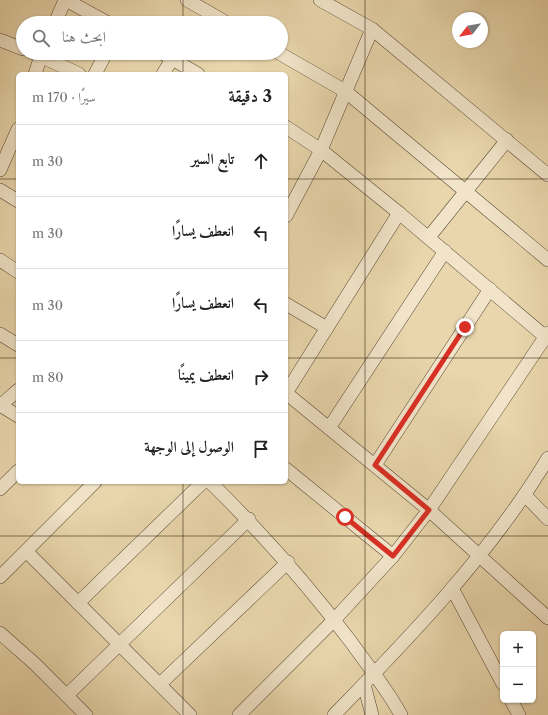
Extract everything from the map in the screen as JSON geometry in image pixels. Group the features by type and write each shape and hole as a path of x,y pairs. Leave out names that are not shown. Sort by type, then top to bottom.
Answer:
{"street":[{"path":"58,16 65,0 95,16"},
{"path":"187,0 215,16"},
{"path":"320,0 372,29 548,175"},
{"path":"288,212 321,150 372,29"},
{"path":"0,40 16,46"},
{"path":"288,58 345,91 548,260"},
{"path":"35,72 38,60"},
{"path":"51,60 76,72"},
{"path":"95,72 102,60"},
{"path":"163,72 166,60"},
{"path":"174,60 195,72"},
{"path":"239,715 334,620 393,556 429,510 547,336 321,150 288,128"},
{"path":"0,170 16,134"},
{"path":"429,238 507,140"},
{"path":"0,190 16,200"},
{"path":"288,390 399,213"},
{"path":"329,428 445,251"},
{"path":"0,260 16,271"},
{"path":"375,465 490,289"},
{"path":"288,305 327,328"},
{"path":"0,334 16,344"},
{"path":"16,392 0,406 16,415"},
{"path":"288,395 429,510 548,618"},
{"path":"334,715 481,556 525,495 548,458"},
{"path":"288,471 393,556"},
{"path":"0,489 16,473"},
{"path":"0,577 27,552 93,484"},
{"path":"78,603 201,484"},
{"path":"212,484 248,519 288,562 374,673 401,715"},
{"path":"525,495 548,519"},
{"path":"67,695 248,519"},
{"path":"27,552 190,715"},
{"path":"160,684 288,562"},
{"path":"452,588 500,678"},
{"path":"0,633 67,695 86,715"},
{"path":"364,684 372,715"},
{"path":"513,703 519,715"}],"route":[{"path":"345,517 393,556 429,510 375,465 465,327"}]}
